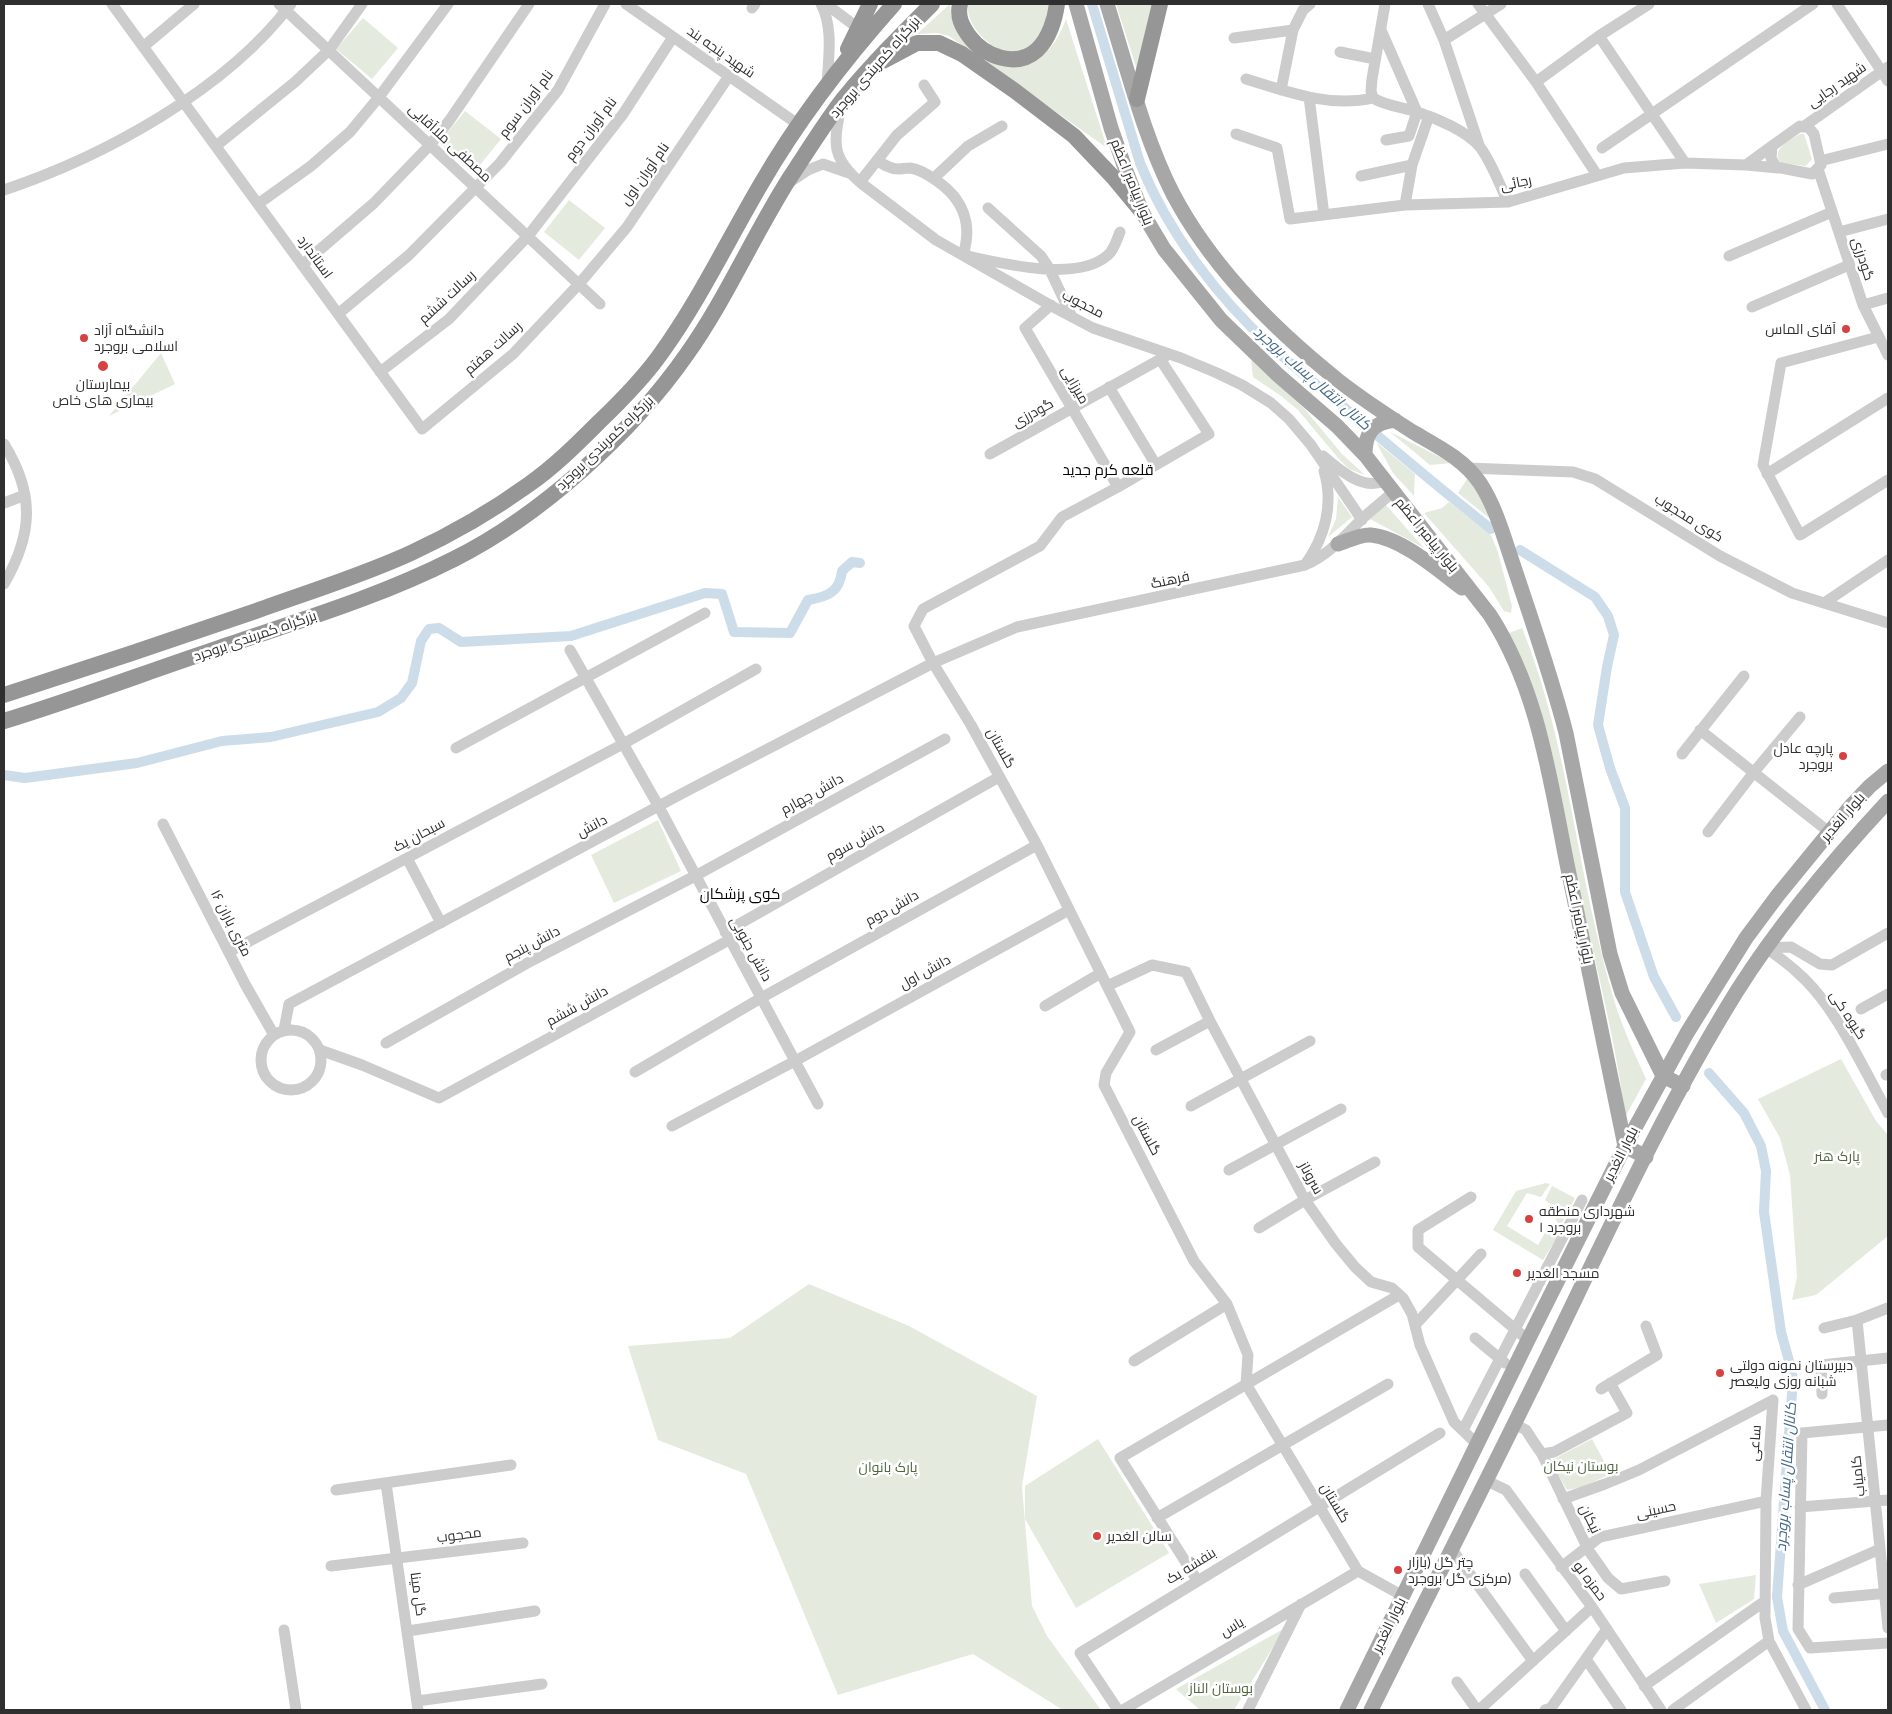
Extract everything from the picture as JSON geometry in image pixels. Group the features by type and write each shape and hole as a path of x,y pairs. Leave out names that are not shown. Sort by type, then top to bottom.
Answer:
{"highway":[{"path":"826,88 870,4"},
{"name":"بزرگراه کمربندی بروجرد","path":"4,695 152,647 375,568 441,538 490,511 530,484 571,450 611,411 646,373 663,351 691,308 761,184 799,125 874,26 894,4"},
{"name":"بزرگراه کمربندی بروجرد","path":"4,721 310,617 408,580 456,558 525,516 564,486 629,424 675,371 704,329 786,185 842,102 892,44 932,4"},
{"path":"960,4 958,14 960,21 971,38 985,52 1008,59 1029,55 1038,50 1050,28 1057,4"},
{"path":"1137,99 1160,4"},
{"path":"858,82 877,65 917,43 939,44 950,48 962,54 1015,91 1074,136 1113,177 1142,212"}],"main road":[{"name":"بلوار پیامبر اعظم","path":"1076,4 1111,128 1142,212 1164,250 1206,304 1221,320 1278,375 1337,426 1365,456 1481,604 1504,637 1515,659 1526,685 1538,728 1625,1146"},
{"name":"بلوار پیامبر اعظم","path":"1107,4 1161,168 1187,218 1225,270 1265,314 1300,348 1341,382 1468,468 1481,484 1493,508 1550,673 1566,733 1610,954 1622,993 1663,1076"},
{"path":"1365,456 1365,444 1368,435 1373,429 1386,421 1395,420"},
{"path":"1338,544 1360,536 1370,535 1392,541 1422,558 1481,604"},
{"name":"بلوار الغدیر","path":"1347,1710 1448,1507 1513,1369 1625,1146 1706,1001 1746,938 1829,832 1870,786 1888,771"},
{"name":"بلوار الغدیر","path":"1372,1710 1682,1086 1738,990 1766,948 1845,848 1888,801"},
{"path":"1663,1076 1682,1086"},
{"path":"1625,1146 1646,1157"},
{"path":"1458,1484 1478,1495"},
{"path":"1448,1507 1467,1516"}],"street":[{"name":"استاندارد","path":"112,4 422,430"},
{"path":"143,47 194,4"},
{"path":"216,146 296,82 328,50 362,4"},
{"path":"258,204 311,166 350,132 379,97 448,4"},
{"path":"302,265 374,203 430,145 449,121 529,4"},
{"name":"نام آوران سوم","path":"338,314 409,255 500,163 558,90 605,4"},
{"name":"شهید پنجه بند","path":"626,4 799,125"},
{"path":"821,4 825,10 828,27 826,88"},
{"path":"826,4 858,28"},
{"path":"1281,90 1293,30 1303,10 1310,4"},
{"path":"1376,100 1371,91 1384,4"},
{"path":"1428,4 1444,40 1479,146 1508,202"},
{"path":"1478,4 1536,82 1597,175"},
{"path":"1444,40 1501,4"},
{"path":"1536,82 1599,36 1649,4"},
{"path":"1602,148 1812,4"},
{"path":"1837,4 1886,73"},
{"path":"4,190 69,164 122,139 183,102 244,55 286,6"},
{"name":"مصطفی ملاآقایی","path":"286,6 328,50 600,304"},
{"path":"1234,38 1293,30"},
{"path":"1381,30 1418,112 1410,136 1386,140"},
{"name":"نام آوران دوم","path":"528,236 623,114 673,36"},
{"path":"1599,36 1685,163"},
{"path":"1340,52 1375,59"},
{"name":"شهید رجایی","path":"1803,127 1886,73"},
{"name":"نام آوران اول","path":"579,284 627,227 729,76"},
{"path":"1246,79 1288,94 1336,102 1376,100 1418,112 1446,123 1479,146"},
{"path":"860,182 897,135 935,102 924,85"},
{"path":"1309,97 1324,215"},
{"path":"842,102 836,149 849,172"},
{"path":"1405,205 1412,165 1429,116"},
{"path":"934,178 968,146 1002,126"},
{"path":"1746,164 1800,126 1809,128 1814,134 1819,165"},
{"name":"رجائی","path":"1236,134 1277,148 1290,219 1405,205 1508,202 1624,168 1685,163 1746,164 1778,168"},
{"path":"1772,146 1771,158 1773,164 1778,168 1812,174 1819,165 1888,144"},
{"path":"877,160 890,168 910,168 934,178 953,194 961,207 967,228 968,238 963,255 1026,268 1077,268 1096,264 1110,254 1120,232"},
{"path":"786,185 808,170 823,164 849,172"},
{"path":"1361,176 1412,165"},
{"name":"گودرزی","path":"1819,165 1832,212 1863,305 1888,355"},
{"name":"محجوب","path":"849,172 936,240 1072,317 1093,328 1242,385 1271,403 1311,445"},
{"path":"988,208 1041,256 1049,268 1072,317"},
{"path":"1729,256 1832,212"},
{"path":"1839,232 1888,219"},
{"name":"رسالت ششم","path":"380,372 449,319 528,236"},
{"path":"1752,307 1849,265"},
{"name":"رسالت هفتم","path":"422,430 512,354 579,284"},
{"path":"1863,305 1888,298"},
{"name":"میرزایی","path":"1051,305 1024,328 1118,487"},
{"path":"1878,337 1781,364 1763,465 1800,535 1888,480"},
{"path":"1118,487 1209,434 1165,356"},
{"name":"گودرزی","path":"990,454 1165,356"},
{"path":"1109,387 1156,465"},
{"path":"1767,474 1888,398"},
{"path":"4,444 22,481 27,506 24,538 15,565 4,584"},
{"path":"1311,445 1330,462 1353,478 1367,484 1378,483 1389,486"},
{"path":"1311,445 1362,520"},
{"path":"1305,565 1317,546 1328,512 1329,500 1324,470 1311,445"},
{"name":"کوی محجوب","path":"1468,468 1573,472 1595,479 1720,556 1792,593 1888,623"},
{"name":"فرهنگ","path":"933,663 1017,628 1305,565 1318,560 1338,544 1362,520 1389,486"},
{"name":"گلستان","path":"1118,487 1062,517 1040,546 923,609 914,626 933,663 971,725 1037,845 1130,1032 1106,1073 1104,1086 1194,1261 1227,1304 1248,1355 1246,1384 1358,1571 1403,1596"},
{"path":"4,503 25,495"},
{"path":"1824,603 1888,560"},
{"path":"456,748 706,613"},
{"name":"دانش جنوبی","path":"570,650 659,807 818,1104"},
{"name":"دانش","path":"279,1032 289,1004 933,663"},
{"name":"سبحان یک","path":"229,952 623,744 756,669"},
{"path":"1682,754 1744,676"},
{"path":"1708,832 1754,772 1800,717"},
{"path":"1700,730 1829,832"},
{"name":"دانش چهارم","path":"695,876 944,739"},
{"name":"دانش سوم","path":"727,936 999,778"},
{"name":"۱۶ متری باران","path":"163,824 229,952 279,1032"},
{"name":"دانش دوم","path":"635,1072 761,998 1037,845"},
{"path":"407,858 441,923"},
{"name":"دانش پنجم","path":"386,1042 531,961 695,876"},
{"name":"دانش اول","path":"672,1126 795,1061 1069,910"},
{"path":"1766,948 1792,947 1820,964 1832,965 1888,933"},
{"name":"دانش ششم","path":"320,1050 362,1065 438,1098 727,936"},
{"name":"گیوه کی","path":"1766,948 1800,974 1814,989 1840,1025 1888,1112"},
{"name":"سروناز","path":"1107,986 1152,965 1186,972 1210,1022 1305,1200 1355,1267 1371,1282 1392,1288 1399,1295 1412,1314 1420,1345 1454,1422 1477,1444"},
{"path":"1045,1006 1101,973"},
{"path":"1861,1009 1888,994"},
{"path":"1156,1050 1210,1022"},
{"path":"302,1031 310,1035 320,1050 322,1060 320,1071 314,1080 297,1090 286,1090 276,1087 265,1076 260,1062 266,1042 279,1032 302,1031"},
{"path":"1191,1106 1310,1041"},
{"path":"1229,1170 1341,1109"},
{"path":"1259,1228 1305,1200 1376,1162"},
{"path":"1471,1197 1418,1230 1418,1247 1528,1340"},
{"path":"1463,1430 1582,1200"},
{"path":"1415,1325 1480,1254"},
{"path":"1197,1580 1120,1458 1399,1295"},
{"path":"1134,1361 1227,1304"},
{"path":"1824,1328 1857,1320 1888,1308"},
{"name":"کامیاب","path":"1857,1320 1875,1501 1883,1530 1880,1548 1888,1628"},
{"path":"1542,1454 1554,1452 1627,1413 1606,1386 1657,1355 1646,1326"},
{"path":"1475,1338 1513,1369"},
{"path":"1822,1394 1821,1365 1888,1358"},
{"path":"1157,1518 1388,1384"},
{"name":"ساعی","path":"1563,1499 1639,1470 1773,1400 1766,1501 1765,1618 1769,1641 1802,1708"},
{"name":"نیکان","path":"1513,1423 1526,1430 1542,1454 1587,1547 1608,1578 1621,1588 1665,1581"},
{"path":"1888,1425 1802,1433 1798,1585 1798,1629 1810,1648 1888,1643"},
{"name":"بنفشه یک","path":"1118,1710 1080,1653 1440,1433"},
{"path":"336,1490 511,1465"},
{"name":"حمزه لو","path":"1485,1480 1506,1490 1592,1607 1661,1710"},
{"name":"گل مینا","path":"386,1483 418,1706"},
{"path":"1800,1506 1888,1500"},
{"name":"حسینی","path":"1561,1567 1600,1537 1766,1501"},
{"name":"محجوب","path":"331,1566 523,1543"},
{"path":"1451,1548 1533,1661"},
{"path":"1798,1585 1880,1548"},
{"name":"یاس","path":"1123,1710 1358,1571"},
{"path":"1525,1574 1566,1631"},
{"path":"1834,1598 1886,1594"},
{"path":"1644,1686 1765,1601"},
{"path":"1248,1710 1301,1604"},
{"path":"1457,1682 1478,1710 1592,1607"},
{"path":"408,1631 536,1611"},
{"path":"1545,1710 1550,1708 1607,1629"},
{"path":"284,1630 296,1710"},
{"path":"1673,1710 1769,1641"},
{"path":"1586,1659 1621,1710"},
{"path":"418,1706 542,1684"}],"green space":[{"path":"950,4 951,15 958,33 975,50 1043,55 1057,39 1066,19 1107,148 949,36 938,33 917,34"},
{"path":"968,4 1050,4 1042,30 1035,42 1025,50 1015,52 995,47 978,32 972,23"},
{"path":"1116,4 1154,4 1137,70"},
{"path":"363,18 398,48 372,79 336,49"},
{"path":"465,111 501,139 475,171 439,143"},
{"path":"1800,134 1804,134 1812,159 1806,166 1781,163 1778,158 1779,150"},
{"path":"569,200 605,228 579,260 544,232"},
{"path":"161,353 175,384 109,416"},
{"path":"1251,360 1303,407 1342,454 1365,475 1349,469 1298,410 1253,377"},
{"path":"1390,432 1452,463 1430,465"},
{"path":"1376,442 1415,474 1414,496 1393,473"},
{"path":"1469,476 1493,521 1458,493"},
{"path":"1338,497 1352,517 1328,537 1336,519"},
{"path":"1449,502 1491,535 1498,552 1512,606 1511,613 1504,611 1489,587 1424,513 1442,508"},
{"path":"1386,505 1424,548 1370,519"},
{"path":"1522,628 1536,667 1558,747 1592,911 1609,981 1621,1022 1646,1079 1624,1119 1621,1088 1612,1037 1582,903 1547,731 1537,697 1509,633"},
{"path":"658,820 681,871 614,903 591,855"},
{"name":"پارک هنر","path":"1841,1059 1876,1121 1888,1135 1888,1236 1816,1295 1792,1300 1797,1277 1790,1175 1780,1138 1758,1099"},
{"path":"1546,1183 1550,1184 1541,1197 1527,1193 1507,1226 1538,1245 1547,1229 1561,1231 1543,1260 1493,1230 1516,1191"},
{"path":"1552,1186 1575,1198 1560,1227 1555,1218 1554,1207 1545,1200"},
{"name":"پارک بانوان","path":"809,1284 909,1326 1037,1396 1022,1486 1032,1606 1047,1636 1101,1710 1063,1710 973,1654 838,1695 746,1474 658,1440 628,1346 730,1338"},
{"name":"سالن الغدیر","path":"1098,1439 1169,1553 1076,1608 1025,1519 1025,1486"},
{"name":"بوستان نیکان","path":"1592,1439 1611,1474 1582,1487 1567,1490 1550,1461"},
{"path":"1756,1575 1754,1599 1716,1623 1699,1584"},
{"name":"بوستان الناز","path":"1285,1628 1234,1710 1200,1710 1176,1689"}],"waterway":[{"name":"کانال انتقال پساب بروجرد","path":"1092,4 1140,163 1151,189 1180,238 1213,285 1272,347 1491,529"},
{"name":"کانال انتقال پساب بروجرد","path":"1520,550 1595,597 1608,616 1614,635 1598,725 1610,768 1625,808 1625,892 1654,977 1676,1017"},
{"path":"4,775 25,778 137,763 222,741 271,737 378,712 401,698 412,683 421,641 429,629 439,628 461,642 571,636 705,593 722,594 734,632 790,633 808,600 827,595 839,584 842,571 852,562 860,563"},
{"name":"کانال انتقال پساب بروجرد","path":"1709,1073 1744,1113 1761,1146 1766,1171 1764,1212 1781,1332 1793,1380 1777,1597 1783,1631 1825,1710"}],"place":[{"name":"آقای الماس","path":"1846,329"},
{"name":"دانشگاه آزاد اسلامی بروجرد","path":"84,338"},
{"name":"بیمارستان بیماری های خاص","path":"103,366"},
{"name":"پارچه عادل بروجرد","path":"1843,756"},
{"name":"شهرداری منطقه ۱ بروجرد","path":"1529,1219"},
{"name":"مسجد الغدیر","path":"1517,1273"},
{"name":"دبیرستان نمونه دولتی شبانه روزی ولیعصر","path":"1720,1373"},
{"name":"سالن الغدیر","path":"1097,1536"},
{"name":"چتر گل (بازار مرکزی گل بروجرد)","path":"1398,1570"}],"district":[{"name":"قلعه کرم جدید","path":"1108,470"},
{"name":"کوی پزشکان","path":"740,894"}]}
